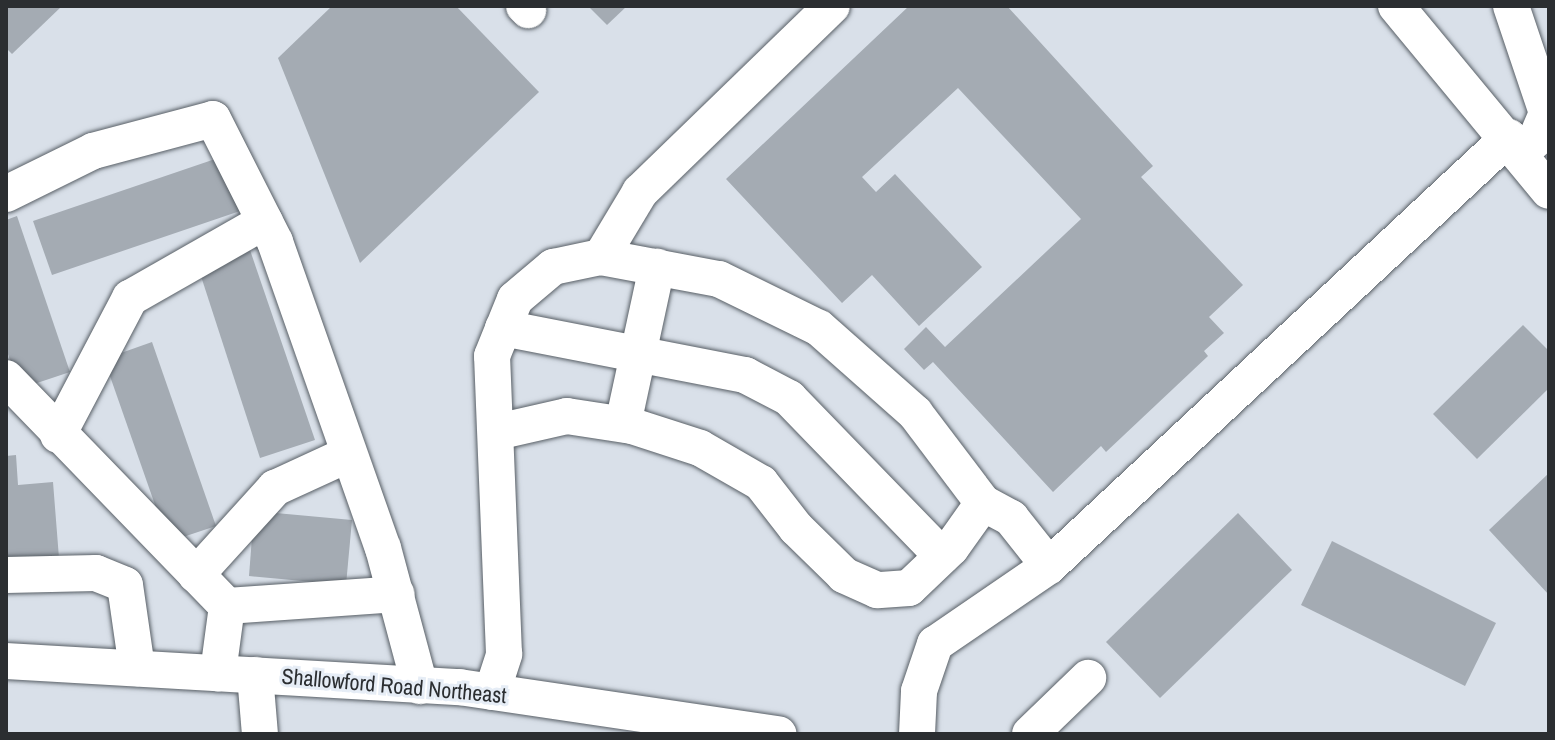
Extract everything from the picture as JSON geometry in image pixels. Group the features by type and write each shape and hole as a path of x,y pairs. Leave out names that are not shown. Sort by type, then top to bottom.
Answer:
{"street":[{"path":"601,257 640,192 832,6"},
{"path":"1396,6 1515,145 1549,191"},
{"path":"917,734 919,691 935,644 1049,566 1515,145 1536,139 1547,113 1547,92 1511,6"},
{"path":"6,194 93,151 213,119 265,221 397,594 420,686"},
{"path":"58,435 130,298 265,221"},
{"path":"492,692 504,654 492,356 515,299 553,267 601,257 719,279 819,328 915,413 983,503 1011,518 1049,566"},
{"path":"623,424 657,267"},
{"path":"503,328 745,375 789,398 942,556"},
{"path":"6,378 227,606 397,594"},
{"path":"497,432 567,416 623,424 700,448 761,483 796,528 844,575 877,590 909,588 942,556 983,503"},
{"path":"196,575 275,488 349,454"},
{"path":"6,575 96,573 125,585 137,668"},
{"path":"218,673 227,606"},
{"name":"Shallowford Road Northeast","path":"6,661 492,692 779,734"},
{"path":"255,675 260,734"},
{"path":"1030,734 1088,678"}],"building":[{"path":"6,6 62,6 12,54 6,48"},
{"path":"332,6 456,6 539,92 360,263 278,58"},
{"path":"588,6 627,6 607,25"},
{"path":"909,6 1007,6 1153,166 1141,177 1243,285 1209,317 1224,333 1204,351 1208,356 1106,452 1101,446 1053,492 933,362 924,370 904,349 926,327 945,347 1081,219 958,88 862,177 876,192 895,174 982,267 919,326 872,275 842,303 726,179"},
{"path":"224,156 243,210 52,275 33,221"},
{"path":"17,216 70,372 19,389 6,348 6,220"},
{"path":"250,250 315,440 260,458 198,267"},
{"path":"1523,325 1549,351 1549,388 1477,459 1433,414"},
{"path":"152,342 216,526 168,542 104,359"},
{"path":"16,455 18,485 53,482 59,558 6,562 6,456"},
{"path":"1549,473 1549,595 1489,530"},
{"path":"254,511 352,520 346,585 249,576"},
{"path":"1238,513 1292,570 1160,698 1106,642"},
{"path":"1332,541 1496,623 1465,686 1301,605"}]}
